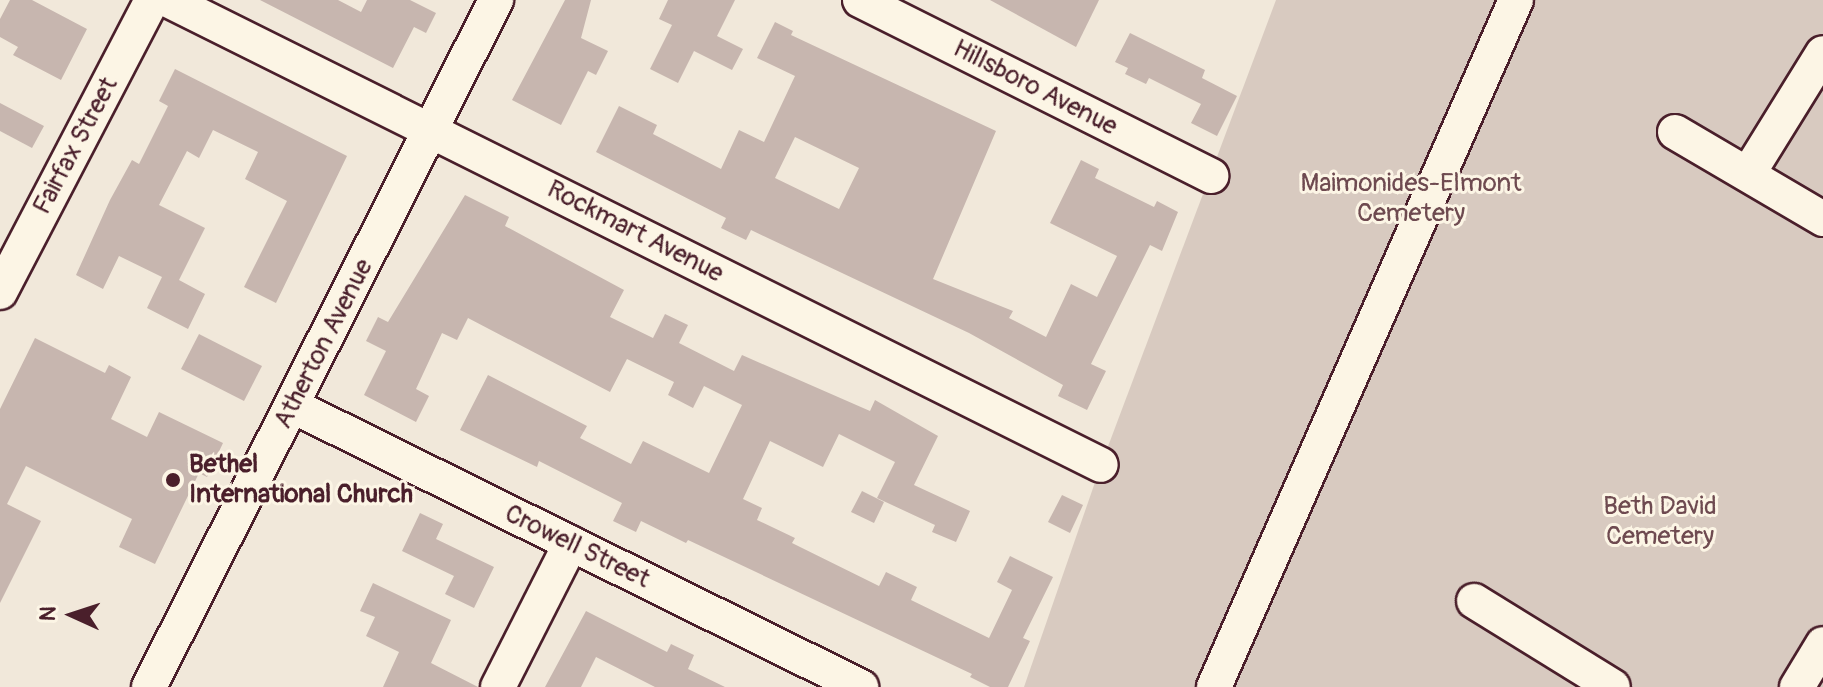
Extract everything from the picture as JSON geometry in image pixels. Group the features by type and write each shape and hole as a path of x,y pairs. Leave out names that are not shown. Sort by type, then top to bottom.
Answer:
{"street":[{"name":"Fairfax Street","path":"0,292 152,0"},
{"name":"Rockmart Avenue","path":"168,0 1101,465"},
{"name":"Atherton Avenue","path":"149,687 496,0"},
{"name":"Hillsboro Avenue","path":"860,0 1211,176"},
{"path":"1214,687 1516,0"},
{"path":"1748,174 1823,53"},
{"path":"1675,132 1823,219"},
{"name":"Crowell Street","path":"293,406 849,684"},
{"path":"498,687 571,543"},
{"path":"1474,601 1613,687"},
{"path":"1797,687 1823,644"}],"green space":[{"name":"Maimonides-Elmont Cemetery","path":"1276,0 1823,0 1823,687 1024,687 1101,465"}],"building":[{"path":"10,0 32,0 87,29 61,80 13,55 18,47 0,37 0,19"},
{"path":"260,0 338,0 361,12 367,0 410,0 436,13 426,33 414,27 393,68"},
{"path":"565,0 591,0 581,38 608,51 596,75 588,71 561,125 512,100"},
{"path":"668,0 735,0 717,36 743,49 732,70 694,51 678,83 650,69 672,25 659,19"},
{"path":"990,0 1099,0 1076,47"},
{"path":"775,22 793,31 791,35 996,131 933,279 1013,311 1009,318 1046,337 1071,284 1097,297 1117,256 1050,223 1081,160 1099,169 1095,178 1154,207 1157,201 1178,212 1162,251 1150,245 1091,364 1106,371 1087,410 1058,396 1063,385 969,333 751,230 746,240 721,228 726,218 596,152 619,106 657,125 653,134 721,169 739,130 764,142 795,76 757,58","holes":["795,137 859,168 839,209 775,178"]},
{"path":"1130,33 1205,70 1202,78 1237,96 1217,136 1191,123 1201,104 1149,78 1146,84 1125,74 1128,68 1115,62"},
{"path":"175,69 347,156 276,303 244,287 287,201 245,179 258,152 213,130 199,158 187,151 159,205 205,228 179,280 205,294 188,329 147,308 162,277 119,256 103,289 76,275 110,200 132,160 139,164 168,106 159,101"},
{"path":"0,103 44,126 32,148 0,131"},
{"path":"465,195 509,217 505,226 624,290 610,317 653,338 665,314 688,325 679,343 734,371 742,355 870,411 875,400 938,436 914,485 970,511 956,542 932,532 935,525 877,498 895,462 839,434 823,467 770,441 743,499 762,508 757,520 795,538 792,543 879,586 886,572 917,587 911,600 989,638 1012,590 997,582 1010,556 1053,577 1023,638 1030,641 1008,687 990,687 970,677 972,674 688,540 686,543 641,521 636,532 613,521 622,503 539,461 537,467 460,430 488,375 587,426 580,438 631,464 643,441 709,473 742,405 704,386 693,408 668,395 674,382 627,359 610,392 468,318 457,340 442,333 416,389 429,396 416,422 364,395 386,351 366,341 378,317 388,322"},
{"path":"199,334 262,366 244,401 181,369"},
{"path":"35,338 105,373 109,365 131,377 111,419 147,437 159,412 223,443 207,477 199,473 155,564 119,547 132,519 26,466 7,504 41,521 0,603 0,409"},
{"path":"862,491 884,502 874,523 851,512"},
{"path":"1062,495 1083,505 1070,533 1048,522"},
{"path":"420,513 443,524 436,539 494,567 474,608 445,594 454,576 402,551"},
{"path":"373,583 451,620 431,663 478,687 383,687 399,652 366,636 375,617 360,611"},
{"path":"586,611 667,652 671,644 694,655 688,669 725,687 655,687 596,657 581,687 545,687"}],"place":[{"name":"Bethel International Church","path":"173,480"}],"park label":[{"name":"Beth David Cemetery","path":"1660,522"}]}
